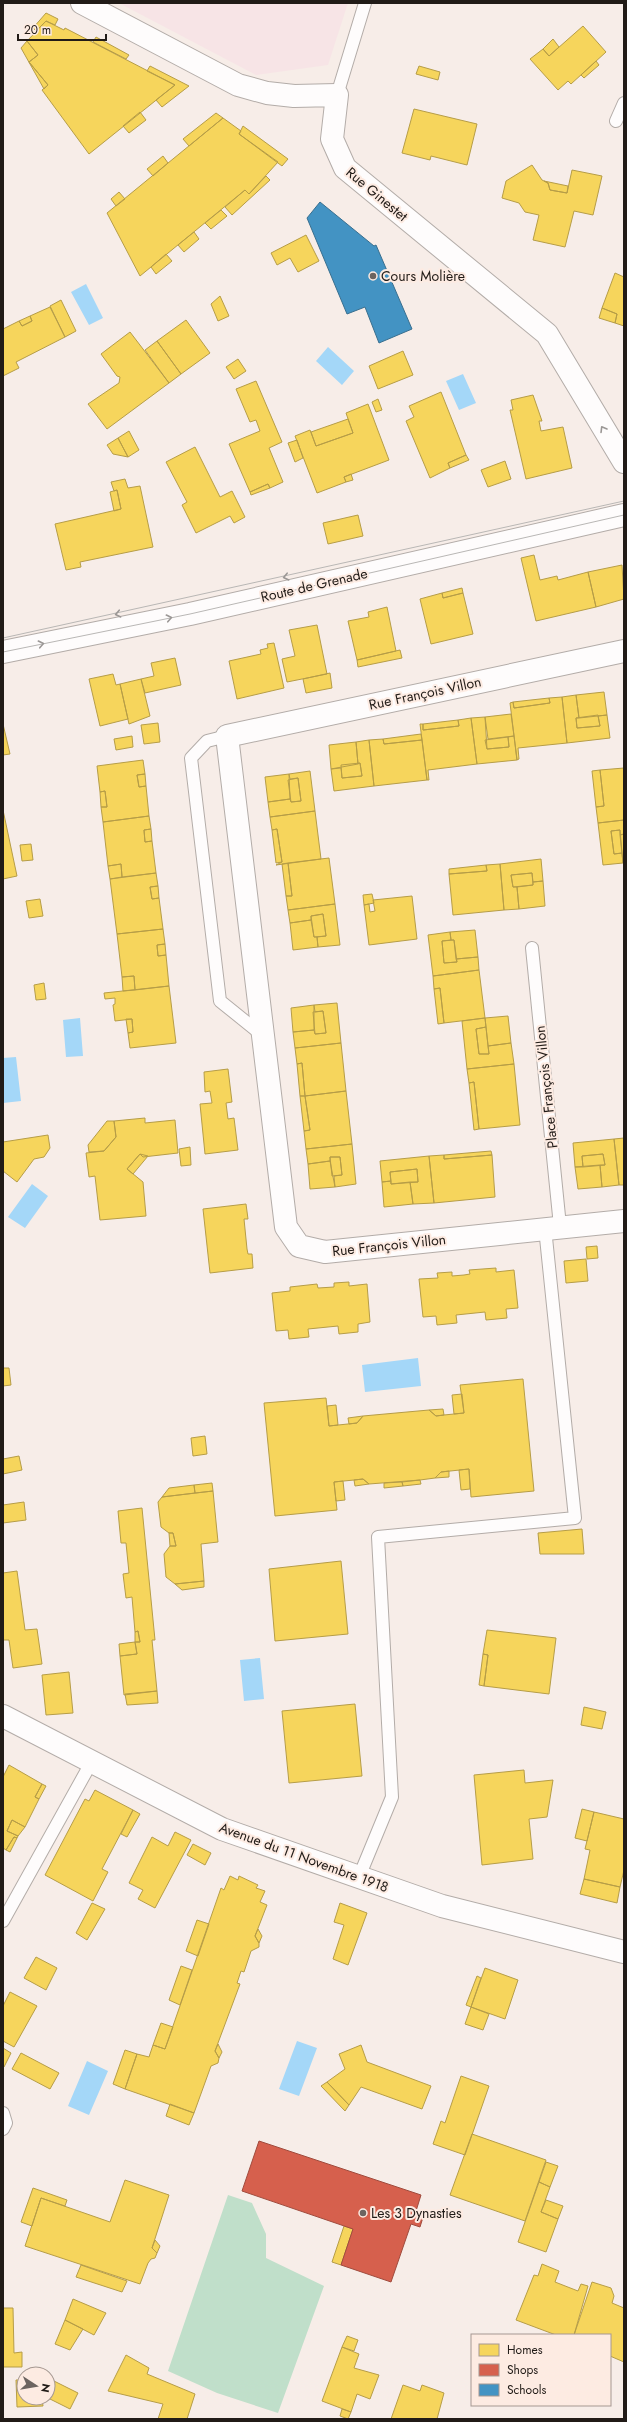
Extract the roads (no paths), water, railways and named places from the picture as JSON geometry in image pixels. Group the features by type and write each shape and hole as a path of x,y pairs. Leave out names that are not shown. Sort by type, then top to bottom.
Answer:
{"street":[{"path":"82,3 238,85 267,93 294,96 337,95"},
{"name":"Rue Ginestet","path":"337,95 332,139 345,168 546,334 624,462"},
{"name":"Route de Grenade","path":"3,638 624,501"},
{"name":"Route de Grenade","path":"3,652 190,614 624,515"},
{"name":"Rue François Villon","path":"624,651 226,736 261,1034 286,1227 299,1246 325,1252 553,1227 624,1221"},
{"name":"Avenue du 11 Novembre 1918","path":"3,1716 91,1763 222,1829 442,1906 624,1952"}],"lane":[{"path":"337,95 366,3"},
{"path":"616,121 624,103"},
{"name":"Rue François Villon","path":"226,736 207,741 191,758 220,1001 261,1034"},
{"name":"Place François Villon","path":"359,1877 392,1797 378,1537 575,1518 532,948"},
{"path":"3,1921 91,1763"},
{"path":"3,2113 6,2123 3,2129"}],"water":[{"path":"86,284 103,318 89,325 71,292"},
{"path":"328,347 354,371 342,385 316,361"},
{"path":"463,374 476,403 459,410 446,381"},
{"path":"80,1018 83,1056 66,1057 63,1020"},
{"path":"16,1057 21,1101 3,1103 3,1058"},
{"path":"32,1184 48,1196 25,1228 8,1217"},
{"path":"418,1358 421,1386 365,1392 362,1365"},
{"path":"260,1658 264,1699 244,1701 240,1660"},
{"path":"297,2041 317,2048 299,2096 279,2089"},
{"path":"87,2061 108,2071 89,2115 68,2106"}],"tram line":[{"path":"3,638 624,501"},
{"path":"3,652 190,614 624,515"}],"place":[{"name":"Cours Molière","path":"373,276"},
{"name":"Les 3 Dynasties","path":"363,2213"}]}
